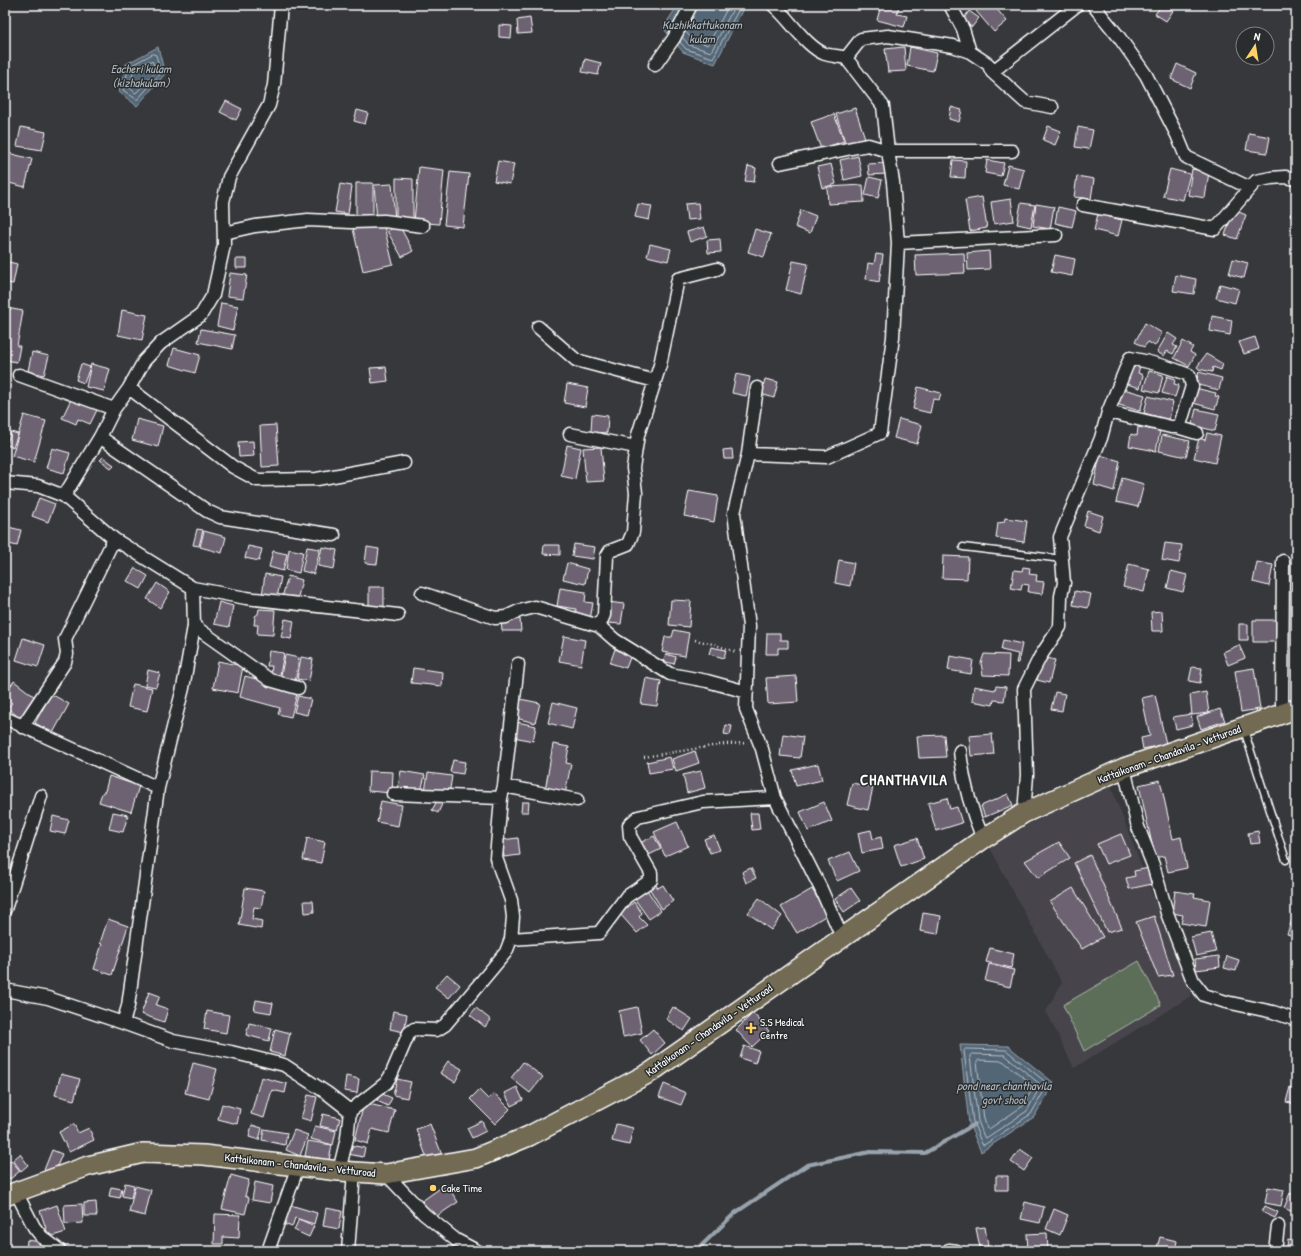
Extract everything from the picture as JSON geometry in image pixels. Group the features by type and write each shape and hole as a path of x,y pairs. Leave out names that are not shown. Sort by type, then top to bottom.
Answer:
{"main road":[{"name":"Kattaikonam - Chandavila - Vetturoad","path":"10,1194 88,1166 143,1153 204,1155 346,1172 386,1174 476,1158 529,1136 651,1072 983,839 1024,813 1124,768 1242,726 1292,711"}],"street":[{"path":"64,496 100,437 114,409 129,388 144,361 161,343 201,315 213,295 224,245 224,202 229,177 269,106 274,85 280,5"},
{"path":"655,65 674,38 691,5"},
{"path":"748,454 827,457 880,433 893,337 898,243 893,182 883,106 846,58 824,54 809,43 773,5"},
{"path":"950,5 963,30 970,52"},
{"path":"992,72 1077,5"},
{"path":"1093,5 1119,37 1146,75 1177,135 1186,157 1250,188"},
{"path":"846,58 861,39 888,36 952,46 970,52 988,64 992,72 1025,102 1052,107"},
{"path":"780,163 868,145 888,150 1012,151"},
{"path":"1083,205 1215,228 1256,181 1285,177 1296,179"},
{"path":"224,233 255,226 308,220 351,222 384,221 422,226"},
{"path":"898,243 1056,235"},
{"path":"599,626 604,615 607,556 610,551 628,544 632,532 636,493 632,468 638,435 660,365 678,279 717,269"},
{"path":"538,327 576,360 655,381"},
{"path":"1024,813 1027,775 1024,689 1040,657 1060,627 1061,596 1064,583 1060,537 1130,358 1175,369 1189,375 1192,386 1180,425 1177,427"},
{"path":"19,375 114,409"},
{"path":"129,388 233,467 257,480 317,479 404,463"},
{"path":"757,388 748,454 734,513 749,626 746,709 760,743 775,798 814,876 842,937"},
{"path":"1108,412 1177,427 1196,433"},
{"path":"570,434 636,447"},
{"path":"100,437 207,512 220,516 334,535"},
{"path":"5,483 38,486 64,496 114,539 193,588 246,598 398,615"},
{"path":"22,727 65,662 67,654 65,640 114,539"},
{"path":"1283,561 1292,711"},
{"path":"123,1023 128,1006 158,788 183,688 194,626 193,588"},
{"path":"422,593 495,618 506,617 518,611 535,607 599,626 615,640 670,674 707,681 747,692"},
{"path":"194,626 270,680 298,688"},
{"path":"348,1251 346,1172 347,1138 350,1111 386,1083 392,1075 410,1033 414,1028 437,1030 445,1025 506,952 511,939 513,917 511,900 496,858 501,798 504,786 518,664"},
{"path":"5,718 158,788"},
{"path":"960,751 965,786 983,839"},
{"path":"1124,768 1138,827 1153,865 1167,913 1193,981 1204,995 1226,1002 1273,1012 1296,1020"},
{"path":"504,786 577,800"},
{"path":"393,794 501,798"},
{"path":"5,909 41,796"},
{"path":"511,939 599,933 626,897 651,880 651,873 630,836 629,825 638,817 703,802 775,798"},
{"path":"5,990 48,998 173,1041 284,1064 327,1093 350,1111"},
{"path":"268,1251 298,1166"},
{"path":"386,1174 424,1214 456,1240 476,1251"},
{"path":"10,1194 42,1237 57,1250"},
{"path":"1275,1251 1278,1226"}],"lane":[{"path":"963,547 1062,559"},
{"path":"1242,726 1286,860"}],"path":[{"path":"695,640 713,644 748,656"},
{"path":"644,757 725,744 760,743"}],"shaded area":[{"path":"1110,784 1191,996 1074,1068 1046,1011 1062,983 988,844"}],"green space":[{"path":"1139,961 1161,1005 1084,1051 1063,1005"}],"water":[{"name":"Kuzhikkattukonam kulam","path":"678,5 745,5 715,64 683,52 663,28"},
{"name":"Eacheri kulam (kizhakulam)","path":"158,47 165,74 137,106 119,92 126,64"},
{"name":"pond near chanthavila govt shool","path":"960,1045 1008,1046 1054,1083 1034,1117 981,1152 969,1124"}],"building":[{"path":"305,5 304,9 285,6"},
{"path":"881,5 899,5 897,14 907,16 904,27 877,20"},
{"path":"983,5 993,5 1007,21 994,32 976,11"},
{"path":"1162,5 1177,5 1166,21 1155,14"},
{"path":"969,11 979,18 972,27 962,21"},
{"path":"530,18 532,33 518,34 517,20"},
{"path":"499,25 512,26 511,38 499,37"},
{"path":"904,47 906,71 888,72 885,49"},
{"path":"910,47 937,53 933,71 907,66"},
{"path":"585,59 601,63 598,75 582,72"},
{"path":"1177,64 1196,73 1190,88 1171,79"},
{"path":"226,101 242,109 236,120 220,112"},
{"path":"951,107 962,110 959,122 949,119"},
{"path":"855,108 865,138 846,145 836,114"},
{"path":"357,110 368,113 365,124 354,121"},
{"path":"834,114 844,141 821,149 811,122"},
{"path":"1048,126 1061,131 1055,145 1043,140"},
{"path":"21,127 46,132 42,150 17,146"},
{"path":"1078,127 1093,130 1089,149 1075,147"},
{"path":"1249,133 1270,137 1267,153 1246,150"},
{"path":"8,153 32,159 25,187 5,182 5,164"},
{"path":"858,156 862,176 844,180 840,160"},
{"path":"953,160 966,161 965,178 951,177"},
{"path":"987,160 1004,163 1001,176 985,173"},
{"path":"498,161 514,164 510,184 494,181"},
{"path":"885,163 886,174 869,175 868,164"},
{"path":"831,164 836,184 822,188 817,167"},
{"path":"1008,165 1024,169 1019,189 1003,185"},
{"path":"748,166 756,168 754,182 745,181"},
{"path":"419,167 444,170 439,224 414,222"},
{"path":"1170,169 1190,174 1183,200 1163,196"},
{"path":"1192,169 1209,172 1205,198 1188,195"},
{"path":"450,172 469,174 463,227 444,225"},
{"path":"1077,176 1094,179 1091,199 1074,197"},
{"path":"869,177 882,180 878,198 865,195"},
{"path":"396,178 413,179 413,221 396,221"},
{"path":"356,183 373,183 373,218 356,218"},
{"path":"340,184 352,186 348,214 335,212"},
{"path":"392,184 395,219 377,220 374,185"},
{"path":"863,185 864,202 828,204 827,187"},
{"path":"982,197 987,228 970,231 965,200"},
{"path":"1011,199 1014,221 994,224 991,202"},
{"path":"698,203 700,219 687,220 685,204"},
{"path":"1021,203 1035,205 1031,227 1017,224"},
{"path":"638,204 652,206 649,220 635,217"},
{"path":"1036,204 1054,207 1050,229 1033,226"},
{"path":"1296,206 1296,219 1290,215"},
{"path":"1058,207 1076,211 1072,227 1055,223"},
{"path":"801,210 816,216 810,233 795,227"},
{"path":"1234,210 1246,215 1237,239 1225,235"},
{"path":"1098,214 1122,220 1118,236 1094,230"},
{"path":"383,222 393,264 363,271 353,229"},
{"path":"399,225 413,251 402,257 387,231"},
{"path":"704,227 707,236 690,242 687,232"},
{"path":"755,229 771,234 764,257 748,252"},
{"path":"720,239 721,252 708,253 707,240"},
{"path":"650,244 671,249 668,261 647,256"},
{"path":"989,251 990,269 968,270 967,253"},
{"path":"964,253 965,273 916,275 915,255"},
{"path":"876,254 883,255 879,282 866,279 868,263 874,264"},
{"path":"1055,255 1075,259 1072,276 1051,272"},
{"path":"236,259 247,259 247,268 236,268"},
{"path":"1233,259 1248,263 1244,278 1229,274"},
{"path":"5,261 17,264 13,284 5,283"},
{"path":"793,261 808,264 801,294 786,290"},
{"path":"1294,272 1296,272 1296,282 1294,282"},
{"path":"230,273 247,275 243,298 227,296"},
{"path":"1176,275 1196,279 1194,294 1173,291"},
{"path":"1220,284 1239,289 1235,303 1216,298"},
{"path":"221,303 238,306 233,330 217,326"},
{"path":"7,308 23,311 17,346 20,346 17,362 5,360 5,319"},
{"path":"122,310 147,315 142,340 118,335"},
{"path":"1212,316 1232,320 1230,335 1210,331"},
{"path":"1145,323 1162,333 1155,346 1148,342 1144,347 1135,342"},
{"path":"201,329 235,335 232,349 198,342"},
{"path":"1168,333 1177,339 1173,345 1177,347 1173,354 1167,351 1164,356 1157,352"},
{"path":"1255,337 1259,349 1244,354 1239,342"},
{"path":"1183,341 1193,347 1190,352 1195,355 1189,366 1174,358"},
{"path":"174,348 200,355 195,373 169,365"},
{"path":"32,352 49,356 44,375 28,371"},
{"path":"1206,354 1223,364 1221,370 1213,367 1212,372 1199,369 1197,367"},
{"path":"81,364 90,367 84,383 76,380"},
{"path":"91,364 110,369 104,391 86,387"},
{"path":"1134,365 1140,366 1138,373 1143,375 1140,388 1124,383 1131,367 1134,368"},
{"path":"386,367 388,381 372,383 370,368"},
{"path":"1149,371 1163,375 1159,393 1143,389"},
{"path":"1199,372 1222,378 1219,390 1198,385 1199,381 1196,381"},
{"path":"736,374 750,377 746,396 732,393"},
{"path":"1167,376 1175,379 1174,384 1179,385 1175,397 1162,393"},
{"path":"765,379 778,382 774,398 761,394"},
{"path":"567,384 588,388 585,407 564,403"},
{"path":"918,387 941,393 939,400 933,399 930,413 913,409"},
{"path":"1120,388 1145,395 1140,411 1116,404"},
{"path":"1195,388 1216,393 1215,396 1219,397 1215,409 1193,403"},
{"path":"1148,396 1173,402 1169,420 1144,413"},
{"path":"72,397 98,408 90,424 78,419 76,424 62,418"},
{"path":"1196,409 1219,414 1215,431 1192,425"},
{"path":"592,414 608,416 607,433 591,432"},
{"path":"24,415 46,421 34,462 12,456"},
{"path":"137,419 163,426 158,447 132,440"},
{"path":"899,419 922,425 917,444 894,438"},
{"path":"276,425 279,466 262,467 260,426"},
{"path":"1138,427 1160,431 1156,451 1129,446 1131,434 1137,436"},
{"path":"11,432 18,434 13,447 6,445"},
{"path":"1207,433 1221,436 1215,463 1194,458 1199,438 1205,440"},
{"path":"1162,435 1190,441 1186,457 1159,451"},
{"path":"253,441 254,456 239,457 238,442"},
{"path":"567,445 581,448 575,479 561,476"},
{"path":"601,447 604,481 586,482 583,448"},
{"path":"52,448 70,453 64,473 46,468"},
{"path":"732,449 733,459 724,459 723,450"},
{"path":"1100,455 1120,461 1114,491 1094,485"},
{"path":"103,457 114,465 111,468 100,460"},
{"path":"1122,478 1144,484 1138,507 1116,502"},
{"path":"689,491 718,496 714,522 684,516"},
{"path":"39,498 55,504 48,522 32,516"},
{"path":"1088,511 1103,516 1099,531 1084,526"},
{"path":"1005,518 1027,521 1024,542 996,538 998,523 1004,522"},
{"path":"8,527 21,530 17,546 5,543"},
{"path":"197,529 203,530 199,546 193,545"},
{"path":"204,531 226,537 222,553 200,547"},
{"path":"1165,543 1182,545 1179,563 1162,560"},
{"path":"574,544 595,547 593,559 572,556"},
{"path":"544,545 560,545 560,555 543,554"},
{"path":"248,546 262,549 259,561 245,558"},
{"path":"307,547 320,549 314,574 302,571"},
{"path":"322,547 337,550 334,569 318,566"},
{"path":"367,547 379,549 377,564 365,563"},
{"path":"289,549 303,552 299,573 286,570"},
{"path":"273,551 287,554 283,571 269,567"},
{"path":"943,556 968,557 967,579 942,578"},
{"path":"839,560 854,563 850,586 835,583"},
{"path":"1257,562 1273,565 1269,586 1253,582"},
{"path":"567,563 588,569 585,584 563,579"},
{"path":"1129,564 1149,569 1144,592 1123,587"},
{"path":"1023,567 1030,568 1029,574 1037,575 1036,581 1044,582 1042,594 1028,592 1029,585 1022,584 1021,590 1011,588 1014,570 1022,571"},
{"path":"135,568 148,576 141,589 127,581"},
{"path":"1171,571 1187,575 1183,592 1167,588"},
{"path":"265,574 281,577 277,598 262,596"},
{"path":"288,576 302,580 297,601 282,598"},
{"path":"157,583 170,592 160,608 147,599"},
{"path":"369,587 384,587 384,610 369,610"},
{"path":"560,588 586,592 585,602 593,603 590,620 575,617 576,609 557,606"},
{"path":"1075,591 1091,594 1088,608 1073,605"},
{"path":"671,600 691,601 689,627 669,625"},
{"path":"219,602 233,606 229,627 214,624"},
{"path":"608,602 624,604 621,624 607,623"},
{"path":"259,609 275,610 273,635 257,634 258,625 254,625 255,616 258,614"},
{"path":"1162,611 1163,631 1152,631 1151,612"},
{"path":"285,619 294,621 291,639 281,637"},
{"path":"501,619 520,619 521,631 502,631"},
{"path":"1253,620 1276,620 1276,642 1253,642"},
{"path":"1239,624 1248,624 1248,640 1239,640"},
{"path":"674,630 689,633 685,656 662,652 665,637 672,637"},
{"path":"767,633 780,633 780,640 788,640 788,648 778,648 778,654 766,654"},
{"path":"564,636 585,640 581,665 559,661"},
{"path":"23,638 45,645 38,667 16,660"},
{"path":"1003,640 1022,644 1018,663 1016,663 1018,654 1001,650"},
{"path":"1239,645 1245,658 1228,665 1223,652"},
{"path":"711,647 726,650 724,658 709,654"},
{"path":"615,649 631,655 626,668 610,663"},
{"path":"269,651 284,653 279,680 270,679 272,666 267,666"},
{"path":"666,654 676,657 674,664 663,661"},
{"path":"984,654 1009,655 1008,676 983,675 981,663"},
{"path":"285,655 299,658 295,683 280,680"},
{"path":"950,656 973,660 971,674 948,670"},
{"path":"301,657 313,659 309,681 297,679"},
{"path":"1043,657 1055,660 1049,683 1037,680"},
{"path":"218,661 243,666 238,693 213,688"},
{"path":"1192,667 1202,668 1200,683 1189,681"},
{"path":"413,668 443,672 442,686 411,683"},
{"path":"1254,668 1260,709 1241,712 1235,671"},
{"path":"148,670 160,673 156,687 145,685"},
{"path":"245,676 298,690 291,717 278,714 280,708 240,697"},
{"path":"796,676 798,702 768,704 766,678"},
{"path":"646,678 661,681 657,706 641,704"},
{"path":"14,681 35,697 20,718 7,708 12,703 5,698 5,693"},
{"path":"133,684 152,688 147,711 128,707"},
{"path":"974,686 995,690 996,686 1006,687 1004,701 994,700 993,705 972,701"},
{"path":"1055,692 1065,694 1062,711 1051,709"},
{"path":"1206,692 1209,713 1192,715 1190,695"},
{"path":"51,694 69,704 53,733 35,723"},
{"path":"1155,695 1166,744 1143,749 1141,738 1150,736 1142,698"},
{"path":"298,696 311,699 307,715 294,712"},
{"path":"520,699 540,703 535,723 516,718"},
{"path":"553,702 577,708 572,729 548,723"},
{"path":"1220,709 1225,721 1201,729 1197,717"},
{"path":"1191,714 1193,725 1176,729 1173,717"},
{"path":"517,722 536,726 533,741 514,737"},
{"path":"726,725 732,726 730,735 724,734"},
{"path":"783,734 803,737 800,758 780,756"},
{"path":"992,734 994,754 971,756 969,736"},
{"path":"944,735 946,757 919,758 917,736"},
{"path":"553,744 569,747 566,763 571,764 565,794 545,791"},
{"path":"695,751 699,763 676,771 672,759"},
{"path":"670,757 673,769 649,773 647,762"},
{"path":"5,759 9,761 5,768"},
{"path":"453,760 465,762 463,774 450,772"},
{"path":"818,764 822,780 796,786 792,770"},
{"path":"369,771 393,772 392,793 368,791"},
{"path":"401,771 425,775 421,792 398,787"},
{"path":"701,771 705,788 687,793 683,775"},
{"path":"428,773 452,776 449,795 425,791"},
{"path":"109,776 139,786 131,812 99,802 102,793 105,791"},
{"path":"1160,780 1173,839 1181,837 1187,868 1168,872 1164,856 1155,858 1139,785"},
{"path":"852,783 873,787 868,810 847,805"},
{"path":"1008,794 1013,805 985,817 981,806"},
{"path":"947,798 950,809 957,807 962,823 936,831 928,803"},
{"path":"381,801 402,805 398,826 377,822"},
{"path":"437,801 442,804 438,813 432,810"},
{"path":"522,802 529,802 528,812 521,812"},
{"path":"824,802 832,821 808,831 800,812"},
{"path":"113,812 128,815 123,832 109,829"},
{"path":"750,813 758,813 760,829 752,830"},
{"path":"53,816 69,820 65,834 50,831"},
{"path":"677,822 688,846 665,856 654,832"},
{"path":"871,830 873,839 881,837 883,849 862,853 858,833"},
{"path":"1258,831 1260,843 1250,844 1248,833"},
{"path":"1121,834 1130,855 1106,864 1097,844"},
{"path":"714,835 720,850 710,853 704,839"},
{"path":"654,836 661,849 647,856 640,843"},
{"path":"307,838 325,842 321,863 303,860"},
{"path":"518,838 520,855 504,857 502,840"},
{"path":"917,838 924,859 901,867 894,845"},
{"path":"1059,842 1070,858 1038,878 1025,861"},
{"path":"850,852 859,871 837,881 828,861"},
{"path":"1090,855 1122,928 1107,932 1074,863"},
{"path":"751,868 756,878 746,883 742,872"},
{"path":"1149,868 1152,884 1129,889 1126,878 1135,876 1134,871"},
{"path":"655,884 658,888 663,885 673,901 662,909 649,888"},
{"path":"245,888 264,891 261,908 254,907 252,919 262,921 261,929 239,925"},
{"path":"851,888 860,901 844,912 835,899"},
{"path":"1073,888 1103,937 1082,949 1050,902"},
{"path":"812,889 827,915 797,933 781,907"},
{"path":"647,890 661,911 649,919 634,898"},
{"path":"1175,891 1195,894 1194,897 1210,900 1206,927 1181,923 1183,915 1172,913"},
{"path":"759,898 782,916 771,930 748,913"},
{"path":"304,901 313,901 314,912 305,913"},
{"path":"634,902 642,913 639,917 647,925 637,933 620,914"},
{"path":"923,913 941,916 938,934 920,931"},
{"path":"1154,916 1173,975 1158,977 1136,922"},
{"path":"1293,917 1296,919 1296,937 1287,934"},
{"path":"108,919 128,926 112,975 94,969 102,944 100,943"},
{"path":"1211,933 1216,952 1196,956 1191,937"},
{"path":"990,948 1014,954 1011,968 986,962"},
{"path":"1219,956 1220,967 1196,970 1195,959"},
{"path":"1227,956 1239,960 1236,971 1224,968"},
{"path":"989,964 1014,970 1010,987 985,981"},
{"path":"447,974 460,985 449,998 435,987"},
{"path":"149,992 160,996 156,1005 168,1009 164,1022 141,1014"},
{"path":"256,1000 273,1003 271,1013 254,1010"},
{"path":"637,1007 642,1033 623,1037 619,1011"},
{"path":"673,1007 692,1019 684,1031 666,1019"},
{"path":"476,1008 491,1020 485,1027 470,1015"},
{"path":"207,1011 229,1015 226,1033 204,1029"},
{"path":"393,1011 407,1014 404,1032 390,1029"},
{"path":"753,1013 769,1031 752,1047 736,1030"},
{"path":"249,1023 272,1028 269,1041 246,1035"},
{"path":"275,1029 290,1033 285,1056 270,1052"},
{"path":"653,1029 665,1043 652,1055 640,1040"},
{"path":"744,1046 759,1051 755,1063 740,1058"},
{"path":"448,1061 462,1069 455,1082 440,1073"},
{"path":"523,1062 543,1077 530,1093 511,1078"},
{"path":"193,1063 217,1069 209,1099 185,1093"},
{"path":"61,1074 80,1079 74,1100 55,1095"},
{"path":"346,1076 359,1079 357,1093 344,1091"},
{"path":"261,1077 287,1084 285,1093 272,1090 264,1118 251,1114"},
{"path":"397,1079 411,1082 407,1098 393,1095"},
{"path":"664,1084 686,1093 681,1105 659,1097"},
{"path":"517,1087 523,1100 511,1106 505,1093"},
{"path":"1290,1087 1296,1088 1296,1104 1286,1102"},
{"path":"479,1090 488,1099 494,1093 510,1109 495,1124 470,1099"},
{"path":"380,1093 392,1098 388,1106 377,1101"},
{"path":"308,1095 317,1097 311,1121 301,1118"},
{"path":"364,1103 395,1110 389,1133 372,1129 368,1144 355,1140"},
{"path":"222,1104 240,1109 237,1124 218,1119"},
{"path":"323,1114 340,1118 337,1130 320,1126"},
{"path":"482,1121 486,1131 472,1138 467,1128"},
{"path":"74,1124 78,1133 89,1128 94,1140 69,1152 59,1132"},
{"path":"430,1124 442,1155 428,1161 416,1129"},
{"path":"616,1124 633,1128 629,1145 612,1141"},
{"path":"252,1125 262,1128 259,1140 249,1137"},
{"path":"315,1126 336,1131 333,1145 311,1139"},
{"path":"264,1129 287,1133 285,1145 262,1140"},
{"path":"294,1130 308,1135 300,1156 286,1150"},
{"path":"1296,1139 1296,1149 1292,1147"},
{"path":"308,1141 332,1145 329,1160 305,1156"},
{"path":"350,1145 365,1148 363,1157 348,1154"},
{"path":"1020,1149 1033,1158 1024,1171 1011,1162"},
{"path":"52,1150 62,1154 54,1174 44,1170"},
{"path":"20,1154 28,1165 21,1171 13,1160"},
{"path":"11,1160 20,1171 10,1179 5,1173 5,1165"},
{"path":"231,1175 249,1180 245,1196 249,1198 245,1214 222,1209"},
{"path":"996,1176 1008,1176 1008,1190 996,1190"},
{"path":"255,1182 273,1186 270,1203 252,1200"},
{"path":"125,1183 134,1185 131,1198 122,1196"},
{"path":"446,1184 458,1202 434,1218 422,1201"},
{"path":"135,1186 151,1190 145,1216 129,1212"},
{"path":"111,1187 122,1189 120,1198 109,1196"},
{"path":"1268,1187 1284,1190 1281,1206 1265,1203"},
{"path":"1290,1193 1296,1196 1295,1213 1284,1208"},
{"path":"96,1202 97,1216 84,1216 84,1203"},
{"path":"1025,1202 1044,1207 1040,1223 1021,1219"},
{"path":"82,1204 83,1223 65,1224 64,1205"},
{"path":"287,1204 317,1213 314,1224 295,1218 292,1227 281,1223"},
{"path":"57,1205 66,1232 49,1237 40,1211"},
{"path":"1265,1206 1278,1212 1275,1218 1262,1212"},
{"path":"326,1208 342,1211 339,1229 323,1226"},
{"path":"1054,1209 1068,1215 1060,1235 1046,1229"},
{"path":"215,1214 240,1215 239,1238 223,1237 223,1244 214,1244"},
{"path":"299,1219 314,1226 309,1237 294,1230"},
{"path":"985,1227 988,1246 980,1248 976,1228"},
{"path":"1047,1233 1048,1251 1028,1251 1027,1234"},
{"path":"1160,1237 1177,1241 1175,1251 1148,1251 1149,1247 1157,1248"},
{"path":"27,1240 48,1243 47,1251 26,1251"},
{"path":"1288,1240 1296,1242 1296,1251 1286,1251"}],"waterway":[{"path":"699,1251 701,1246 735,1213 807,1165 870,1152 925,1153 975,1124"}],"place":[{"name":"S.S Medical Centre","path":"751,1028"},
{"name":"Cake Time","path":"433,1188"}],"district":[{"name":"CHANTHAVILA","path":"904,779"}]}
